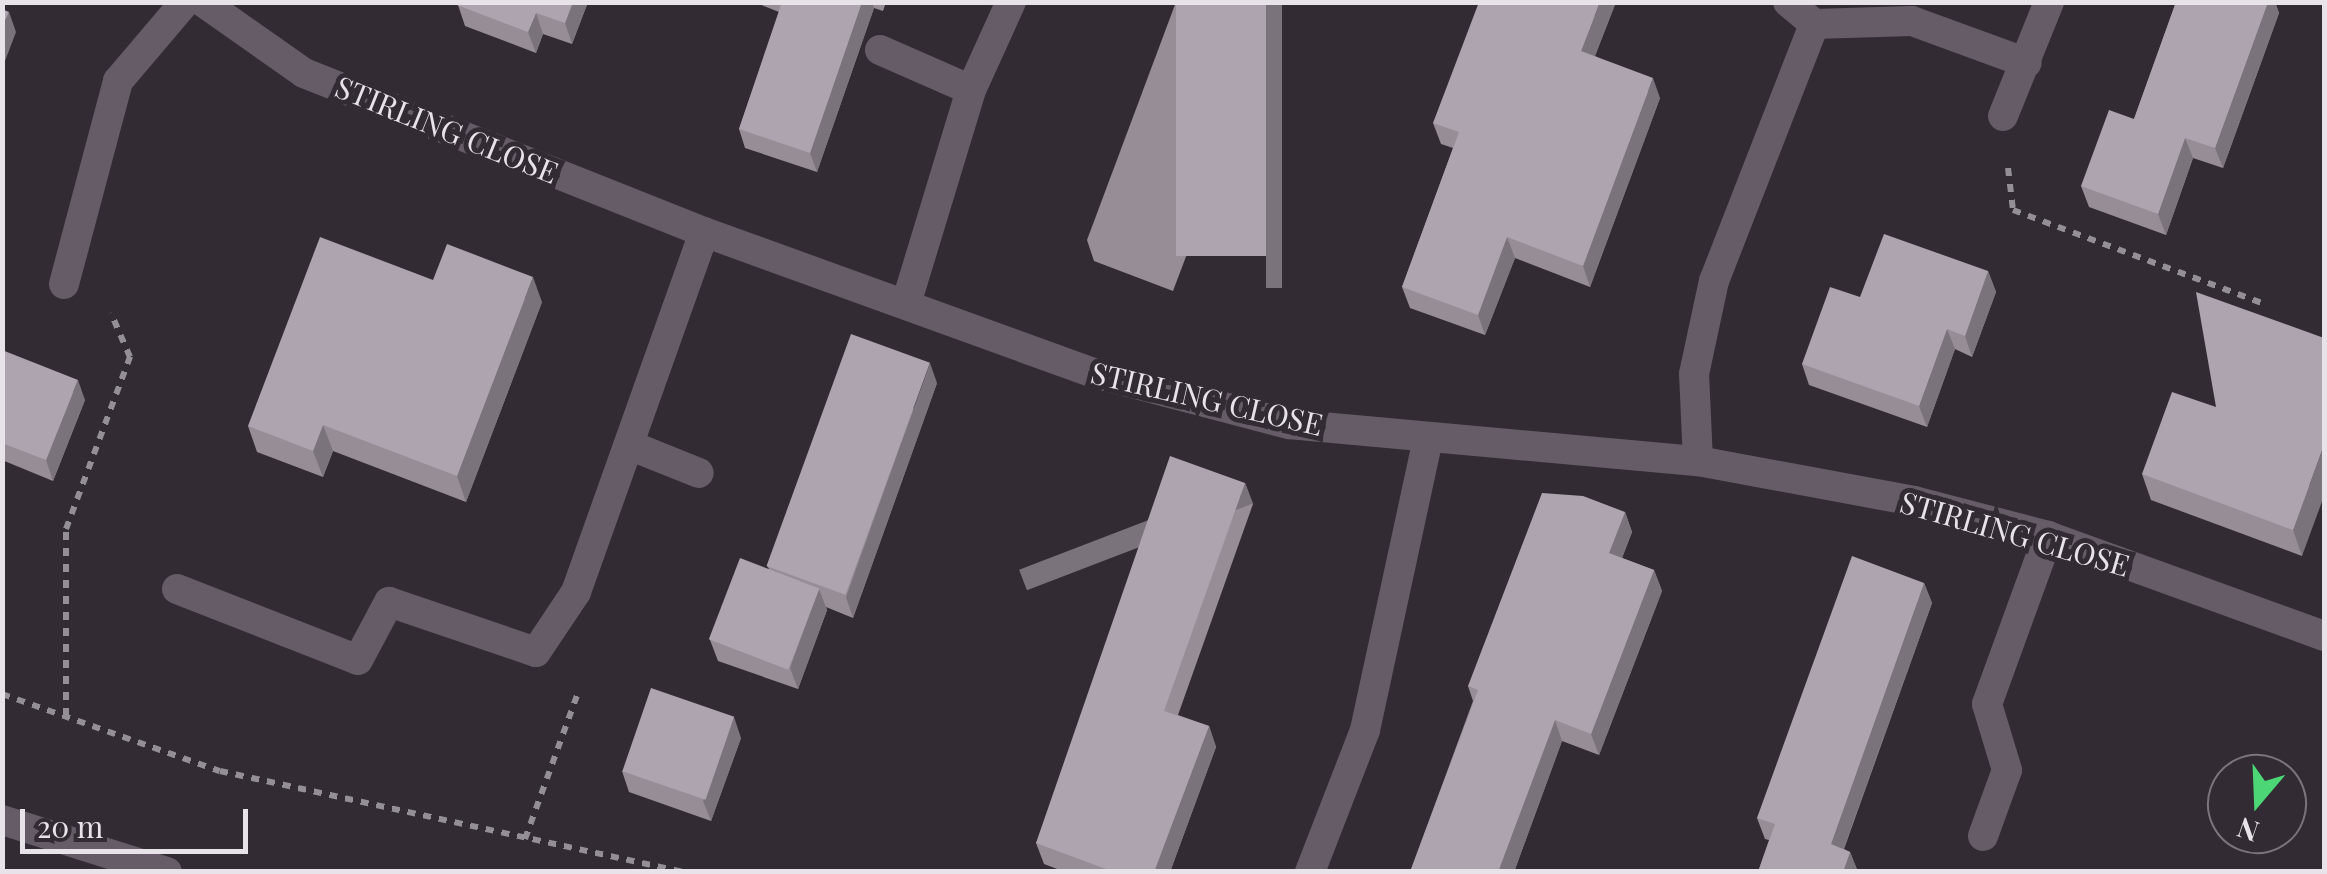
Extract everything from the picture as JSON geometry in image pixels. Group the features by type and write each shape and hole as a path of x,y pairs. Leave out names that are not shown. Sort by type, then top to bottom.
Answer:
{"street":[{"path":"64,284 118,81 185,2"},
{"name":"STIRLING CLOSE","path":"203,2 304,72 704,232 1094,373 1271,419 1428,438 1698,461 1841,485 2048,536 2324,636"},
{"path":"906,304 971,90 1011,2"},
{"path":"1788,2 1814,24 1912,21 2027,63"},
{"path":"2003,116 2049,2"},
{"path":"1698,461 1694,374 1714,281 1814,24"},
{"path":"880,50 971,90"},
{"path":"176,589 358,660 389,602 536,652 576,592 704,232"},
{"path":"1310,872 1366,730 1428,438"},
{"path":"629,445 699,473"},
{"path":"1983,836 2007,770 1987,704 2048,536"},
{"path":"2,820 167,872"}],"path":[{"path":"2003,116 2013,210 2262,303"},
{"path":"64,284 107,304 130,357 66,530 66,716"},
{"path":"2,694 220,771 682,872"}],"building":[{"path":"457,2 573,2 565,23 536,13 528,32"},
{"path":"782,2 862,2 810,153 739,129"},
{"path":"1176,2 1266,2 1266,256 1176,256"},
{"path":"1479,2 1600,2 1581,51 1653,78 1583,266 1507,237 1478,315 1402,287 1459,132 1433,123"},
{"path":"2176,2 2268,2 2215,148 2185,138 2158,214 2081,186 2109,110 2134,119"},
{"path":"2,9 9,12 2,28"},
{"path":"1884,234 1988,271 1965,336 1947,329 1919,406 1802,364 1830,287 1860,297"},
{"path":"320,237 433,280 447,244 533,277 457,476 323,425 313,451 248,426"},
{"path":"2196,292 2324,338 2324,445 2293,530 2142,474 2172,392 2216,407"},
{"path":"851,334 930,363 845,595 767,566"},
{"path":"2,350 78,380 46,460 2,443"},
{"path":"1170,456 1245,483 1164,711 1209,726 1154,872 1114,872 1036,843"},
{"path":"1542,493 1583,496 1625,512 1609,553 1654,570 1591,734 1555,720 1498,872 1410,872 1478,690 1468,686"},
{"path":"1852,556 1924,583 1831,844 1850,852 1843,872 1758,872 1775,824 1757,818"},
{"path":"740,558 819,588 788,670 709,639"},
{"path":"651,688 734,717 706,800 622,771"}]}
